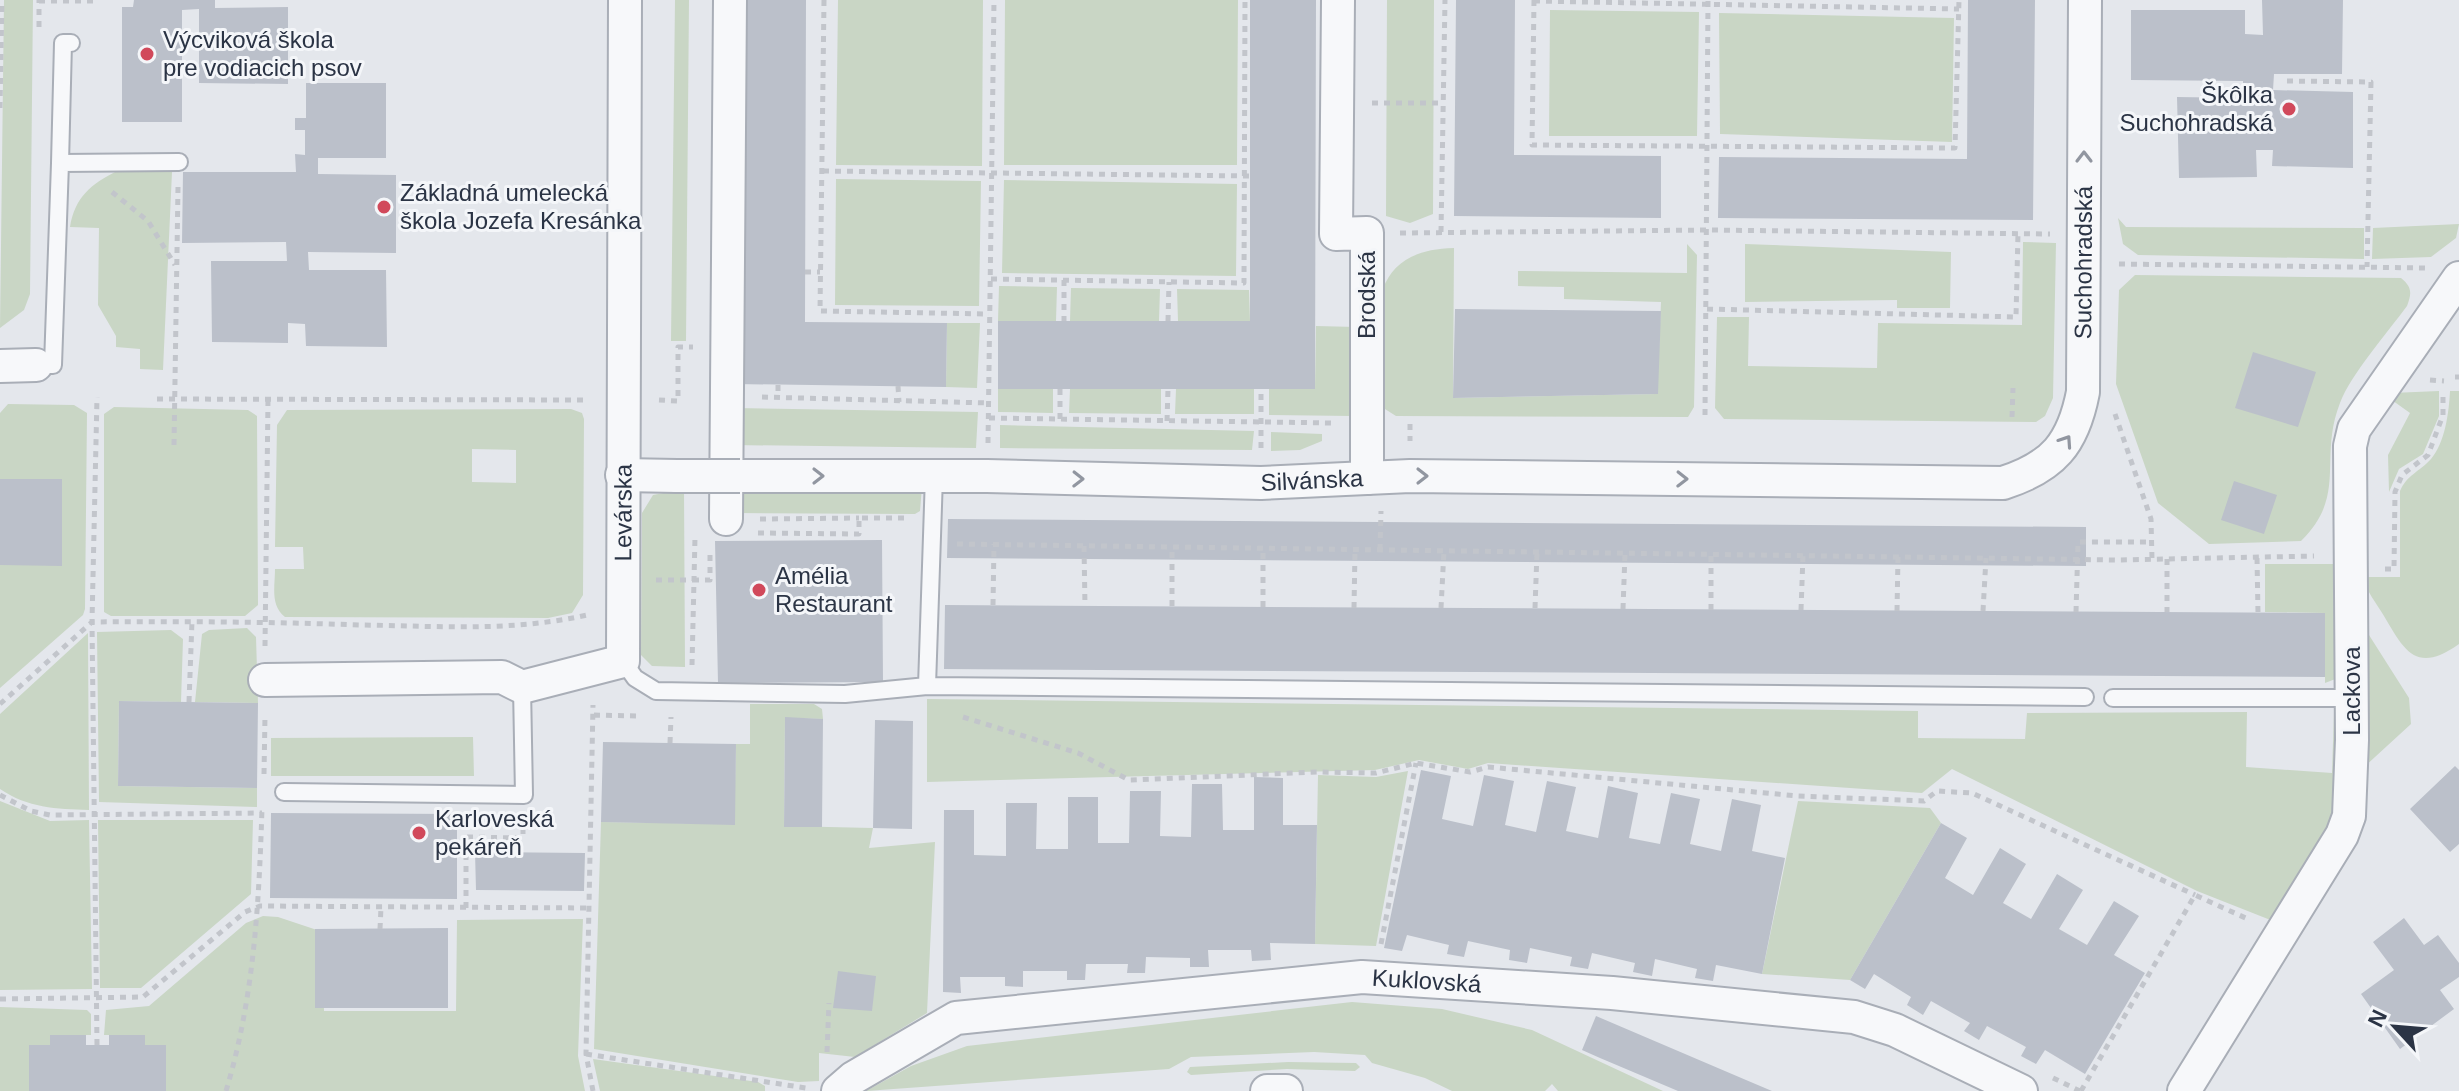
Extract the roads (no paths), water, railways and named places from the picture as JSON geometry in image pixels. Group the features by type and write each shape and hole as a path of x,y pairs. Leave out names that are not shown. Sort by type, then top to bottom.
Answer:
{"street":[{"name":"Levárska","path":"623,661 625,0"},
{"path":"711,523 725,396 730,0"},
{"name":"Brodská","path":"1338,0 1336,234 1367,233 1367,478"},
{"name":"Suchohradská","path":"2003,483 2031,474 2058,452 2077,424 2083,392 2085,0"},
{"name":"Lackova","path":"2184,1091 2342,835 2350,806 2352,556 2347,464 2354,429 2459,278"},
{"path":"0,366 36,365"},
{"name":"Silvánska","path":"622,475 934,476 1261,483 1367,478 2003,483"},
{"path":"265,680 502,677 522,687 623,661"},
{"name":"Kuklovská","path":"825,1080 853,1078 956,1018 1362,977 1612,993 1854,1017 1895,1030 2021,1091"},
{"path":"1267,1091 1286,1091"}],"lane":[{"path":"36,365 53,365 63,43 71,43"},
{"path":"60,163 179,162"},
{"path":"927,686 934,476"},
{"path":"623,661 635,678 656,691 845,694 927,686 2085,697"},
{"path":"284,792 524,795 522,687"},
{"path":"2113,698 2353,698"}],"place":[{"name":"Výcviková škola pre vodiacich psov","path":"147,54"},
{"name":"Škôlka Suchohradská","path":"2289,109"},
{"name":"Základná umelecká škola Jozefa Kresánka","path":"384,207"},
{"name":"Amélia Restaurant","path":"759,590"},
{"name":"Karloveská pekáreň","path":"419,833"}]}
